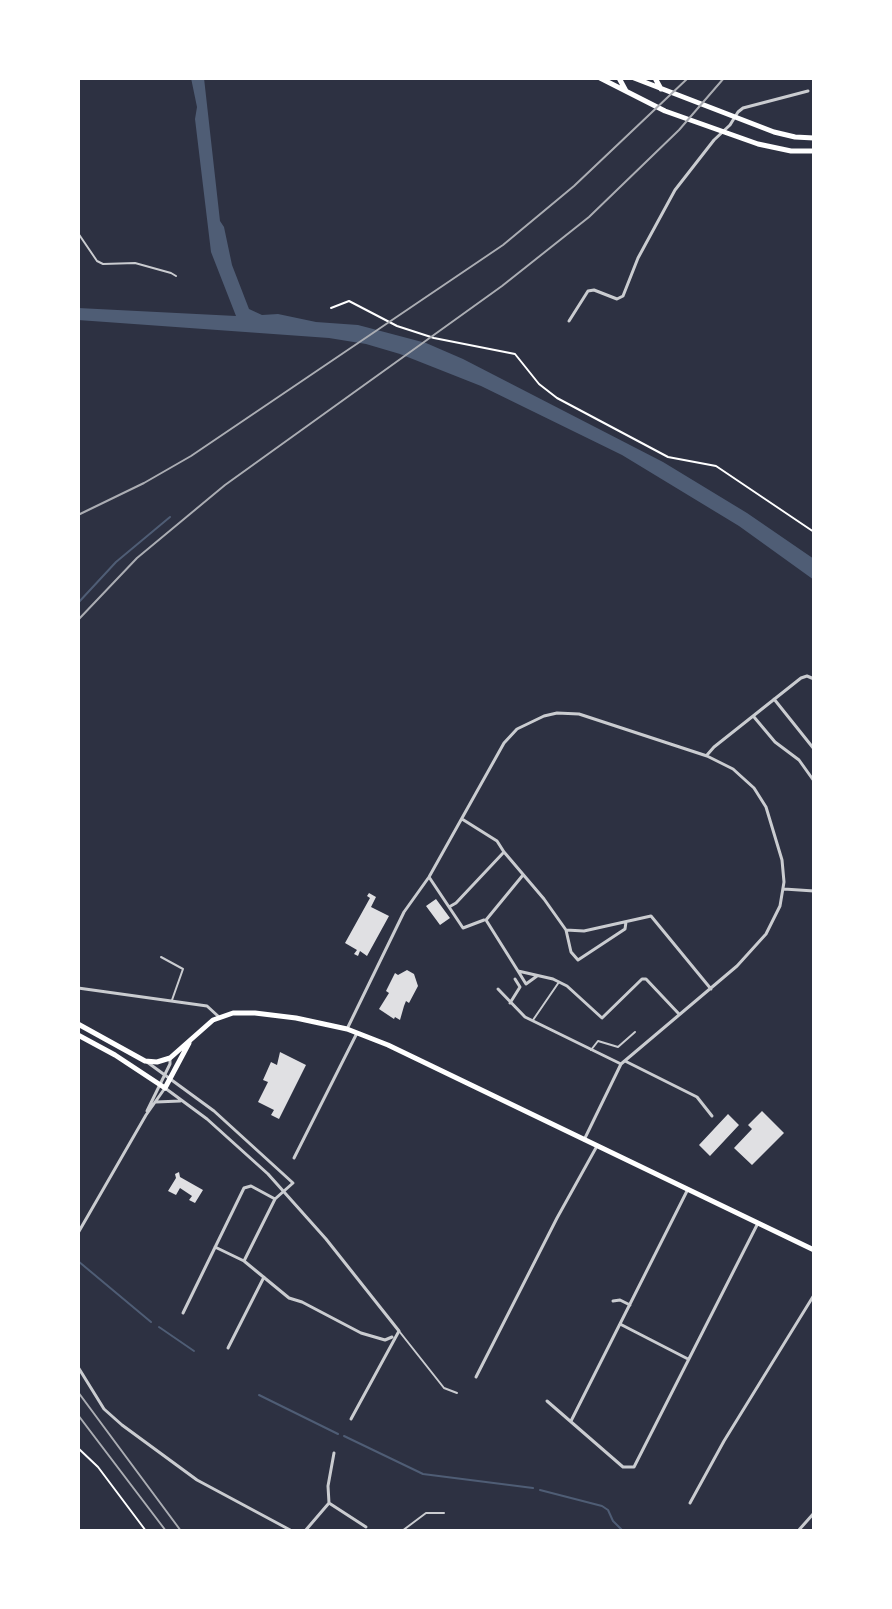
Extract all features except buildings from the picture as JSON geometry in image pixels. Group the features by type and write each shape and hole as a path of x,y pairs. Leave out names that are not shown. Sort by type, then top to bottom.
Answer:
{"main road":[{"path":"600,78 665,111 724,132 783,150 814,151"},
{"path":"619,78 629,94"},
{"path":"634,78 789,136 814,138"},
{"path":"655,78 662,90"},
{"path":"78,1024 145,1061 157,1062 170,1058 190,1038 219,1017 255,1013 347,1029 393,1047 814,1250"},
{"path":"78,1035 162,1086 190,1038"}],"street":[{"path":"569,321 588,291 594,290 617,299 623,296 638,258 675,190 743,108 808,91"},
{"path":"707,756 714,747 805,676 814,679"},
{"path":"774,699 814,749"},
{"path":"347,1029 404,912 429,877 504,743 525,723 557,713 579,714 707,756 733,769 754,788 766,807 782,860 784,889 780,906 766,934 737,966 623,1062 584,1140"},
{"path":"753,716 775,742 799,760 814,781"},
{"path":"462,819 497,841 566,930 571,952 578,960 625,929 626,921"},
{"path":"449,907 504,852"},
{"path":"429,877 463,928 486,920 523,875"},
{"path":"784,889 814,891"},
{"path":"566,930 584,931 651,916 711,989"},
{"path":"486,920 526,984 537,975"},
{"path":"518,971 559,982 579,995 602,1018 642,979 646,979 679,1014"},
{"path":"510,1003 520,987 515,979"},
{"path":"78,988 207,1006 219,1017"},
{"path":"498,989 532,1021 697,1097 712,1116"},
{"path":"294,1158 357,1033"},
{"path":"167,1077 170,1058"},
{"path":"145,1061 214,1111 293,1183 275,1199 244,1261"},
{"path":"162,1086 250,1157 284,1192 326,1239 399,1331 385,1340 361,1333 282,1294 244,1261 215,1247"},
{"path":"146,1115 156,1102 162,1086"},
{"path":"78,1233 162,1086"},
{"path":"156,1102 184,1102"},
{"path":"476,1377 597,1146"},
{"path":"183,1313 243,1190 248,1185 275,1199"},
{"path":"572,1418 688,1189"},
{"path":"547,1401 572,1418 623,1467 634,1467 758,1223"},
{"path":"228,1348 264,1277"},
{"path":"690,1503 724,1441 814,1295"},
{"path":"613,1301 620,1300 630,1305"},
{"path":"620,1324 689,1360"},
{"path":"351,1419 387,1356 394,1336"},
{"path":"78,1367 104,1409 122,1425 197,1480 292,1531"},
{"path":"305,1531 329,1503 329,1473 334,1453"},
{"path":"329,1503 368,1529"},
{"path":"798,1531 814,1513"}],"lane":[{"path":"78,233 97,261 103,264 135,263 176,276"},
{"path":"161,957 183,969 171,1001"},
{"path":"532,1021 559,982"},
{"path":"591,1050 598,1041 618,1047 635,1032"},
{"path":"399,1331 444,1388 457,1393"},
{"path":"402,1531 426,1513 444,1513"}],"path":[{"path":"331,308 349,301 397,326 434,338 515,354 539,384 557,398 668,457 716,466 814,532"},
{"path":"78,1448 98,1467 146,1531"}],"water":[{"path":"191,78 204,78 220,221 249,309 262,315 278,314 316,322 358,325 426,343 463,359 663,462 747,513 814,559 814,580 739,526 622,455 481,386 400,354 329,338 78,320 78,308 236,316 211,252 195,119 197,107"}],"waterway":[{"path":"78,603 116,562 170,517"},
{"path":"78,1261 151,1322"},
{"path":"159,1327 194,1351"},
{"path":"259,1395 338,1434"},
{"path":"344,1436 423,1474 533,1488"},
{"path":"540,1490 602,1506 623,1531"}],"railway":[{"path":"78,515 191,456 503,245 574,186 688,78"},
{"path":"78,620 137,558 225,485 502,286 589,217 679,130 724,78"},
{"path":"78,1392 181,1531"},
{"path":"78,1415 166,1531"}]}
